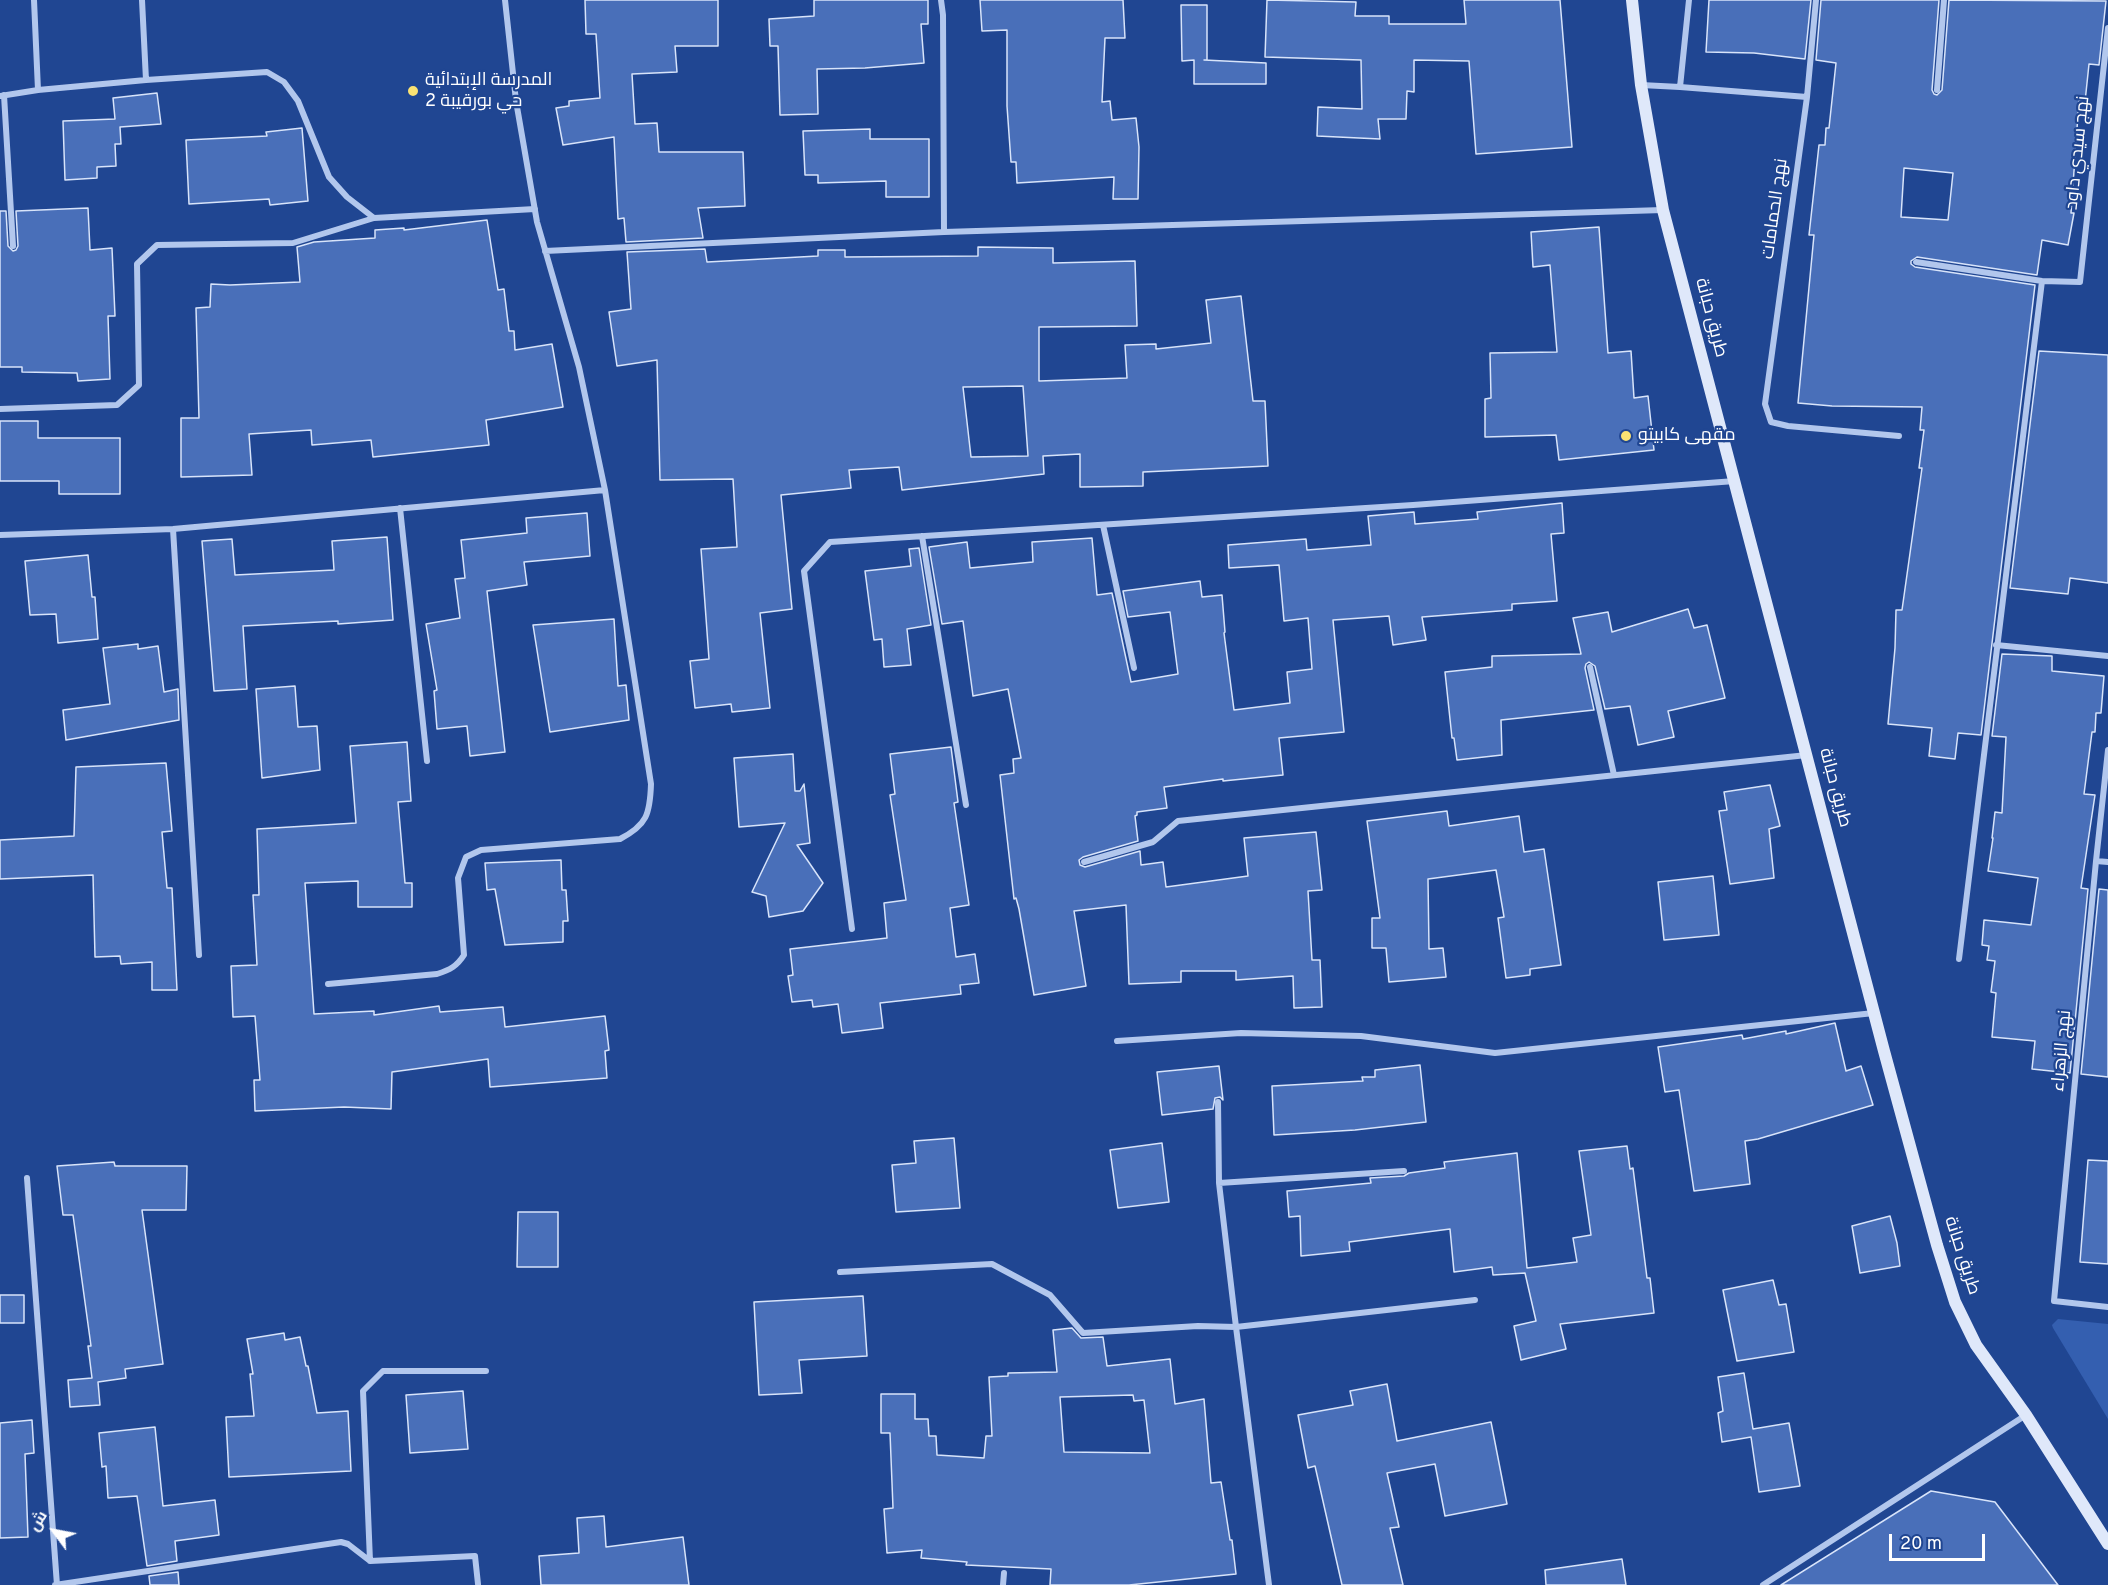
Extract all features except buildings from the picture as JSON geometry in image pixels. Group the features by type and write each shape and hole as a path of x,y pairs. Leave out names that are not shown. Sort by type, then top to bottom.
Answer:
{"street":[{"path":"34,0 38,90"},
{"path":"142,0 146,80"},
{"path":"328,984 437,974 451,969 464,955 458,878 466,857 481,850 620,839 636,830 646,818 650,804 651,784 605,490 579,367 535,209 516,101 505,0"},
{"path":"941,0 943,15 944,232"},
{"name":"طريق حبانة","path":"1632,0 1641,85 1663,210 1934,1234 1955,1302 1976,1345 2026,1415 2108,1544"},
{"path":"1680,87 1689,0"},
{"name":"نهج الحمامات","path":"1816,0 1807,97 1765,404 1771,422 1788,426 1899,436"},
{"path":"1937,90 1944,0"},
{"name":"نهج سيدي داود","path":"2042,281 2080,282 2108,28"},
{"path":"13,246 2,95 146,80 267,72 284,82 298,101 329,177 347,197 374,218"},
{"path":"1641,85 1807,97"},
{"path":"0,409 117,405 139,385 137,264 157,245 293,243 374,218 535,209"},
{"path":"545,251 944,232 1663,210"},
{"path":"1916,262 2042,281 1959,959"},
{"path":"852,929 804,571 830,542 1413,505 1735,481"},
{"path":"0,535 173,530 605,490"},
{"path":"400,508 427,760"},
{"path":"1103,525 1134,668"},
{"path":"173,530 199,955"},
{"path":"922,537 966,805"},
{"path":"1996,645 2108,656"},
{"path":"1590,667 1614,775"},
{"name":"نهج الزهراء","path":"2108,750 2054,1301 2108,1307"},
{"path":"1084,862 1153,842 1178,821 1807,755"},
{"path":"2096,861 2108,862"},
{"path":"1118,1041 1241,1033 1361,1036 1495,1053 1874,1013"},
{"path":"1218,1101 1219,1183 1269,1585"},
{"path":"1219,1183 1404,1171"},
{"path":"27,1178 56,1585 341,1542 348,1544 370,1561 475,1556 478,1584"},
{"path":"840,1272 992,1264 1050,1295 1083,1333 1198,1326 1236,1327 1476,1300"},
{"path":"370,1561 363,1391 383,1371 486,1371"},
{"path":"1763,1585 2026,1415"},
{"path":"1003,1585 1004,1573"}],"shaded area":[{"path":"2058,1319 2108,1324 2108,1419 2053,1328 2052,1325"}],"place":[{"name":"المدرسة الإبتدائية حي بورقيبة 2","path":"413,91"},
{"name":"مقهى كابيتو","path":"1626,436"}]}
